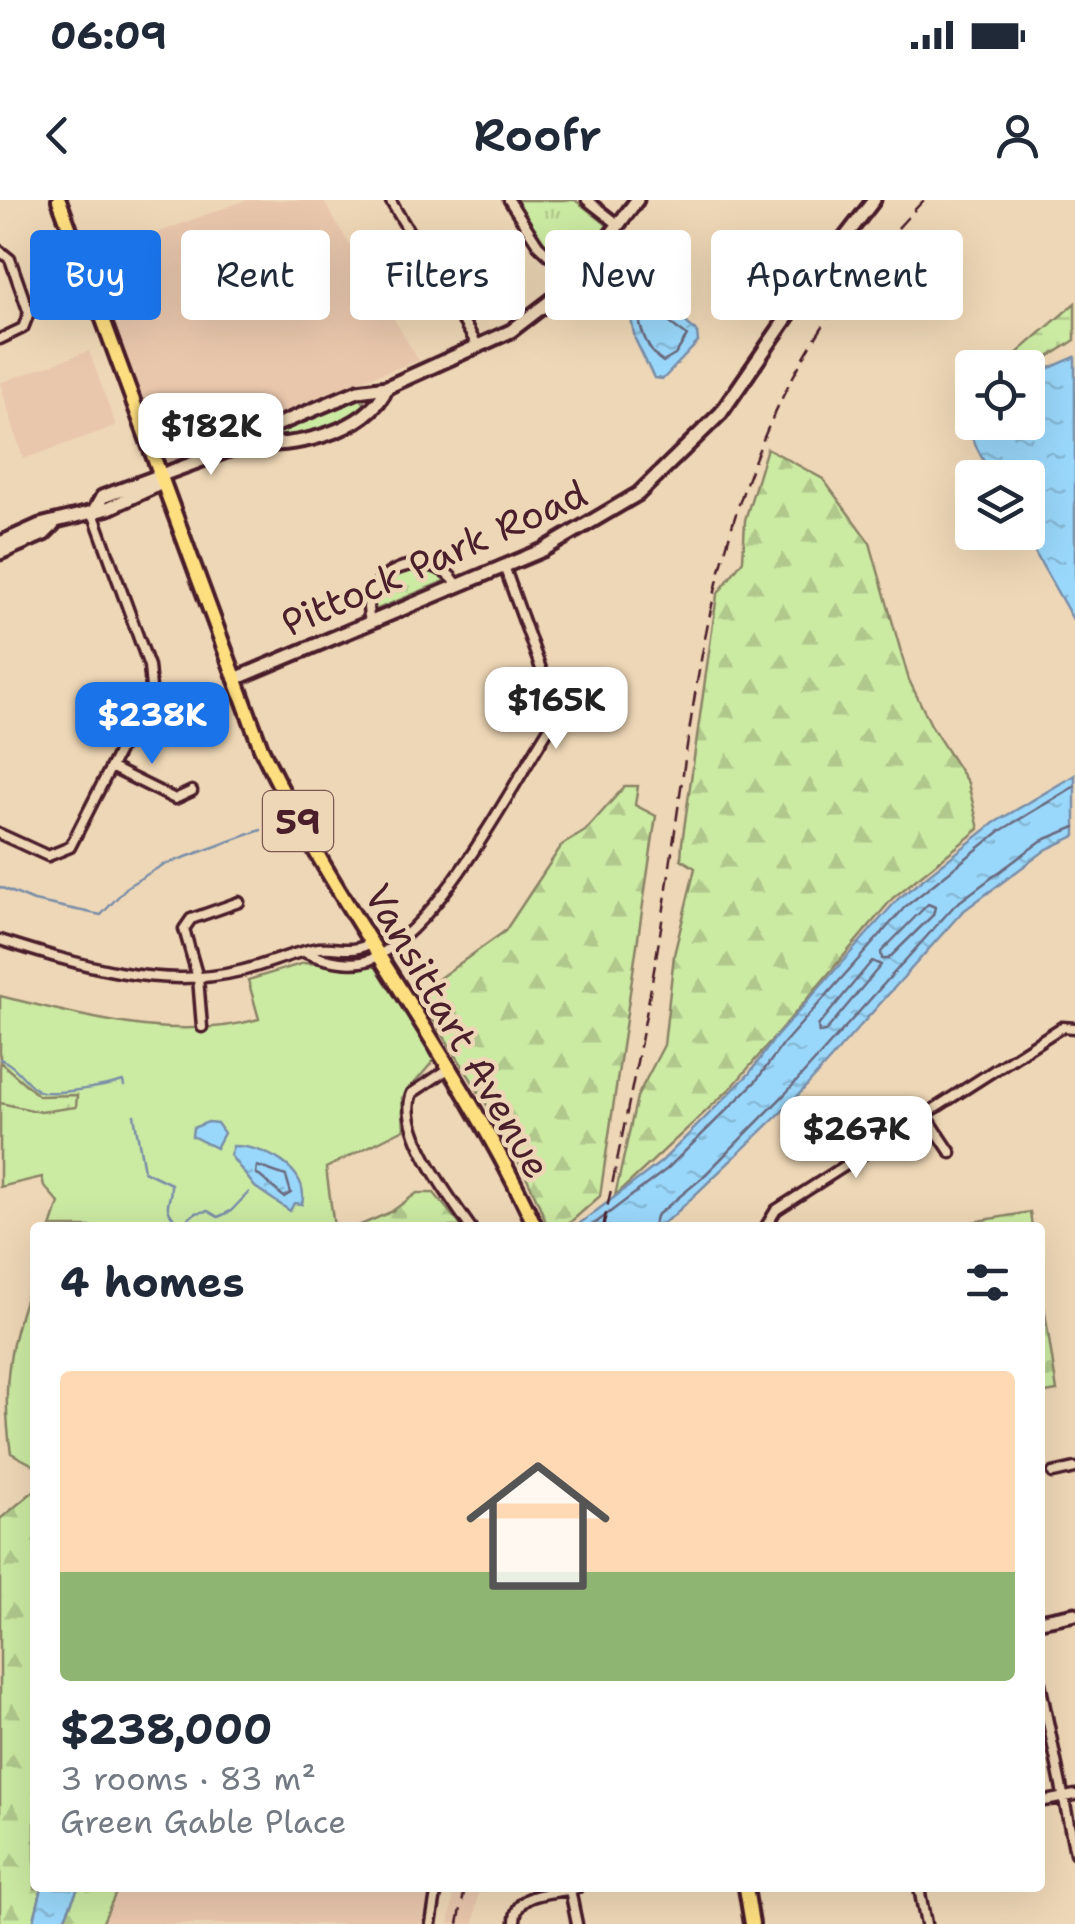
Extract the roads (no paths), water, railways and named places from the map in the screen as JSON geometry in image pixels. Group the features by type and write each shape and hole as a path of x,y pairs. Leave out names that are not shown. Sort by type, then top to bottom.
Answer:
{"main road":[{"name":"Vansittart Avenue","path":"60,200 235,679 286,800 481,1116 534,1222"},
{"path":"747,1892 752,1924"}],"street":[{"path":"390,200 478,346"},
{"path":"508,200 545,252"},
{"path":"587,200 619,224"},
{"path":"614,230 637,200"},
{"name":"Pittock Park Road","path":"235,679 504,566 602,518 638,494 694,443 721,412 819,270 874,200"},
{"path":"0,251 10,259 29,314 22,328 0,339"},
{"path":"0,553 94,509 102,497 161,479 248,443 272,427 349,394 387,387 529,321 545,307"},
{"path":"248,443 279,445 314,437 363,414 382,400 387,387"},
{"path":"0,834 48,856 64,852 148,699 152,677 94,509"},
{"path":"0,543 40,525 53,525"},
{"path":"371,623 367,608 372,590 397,568 418,563 434,566 450,574 458,586"},
{"path":"306,952 354,962 430,912 554,718 550,694 504,566"},
{"path":"112,768 175,799 192,791"},
{"path":"202,1027 198,978 184,937 186,924 239,902"},
{"path":"0,940 121,972 198,978 314,948 350,952 376,948"},
{"path":"769,1222 776,1210 1062,1027 1075,1028"},
{"path":"450,1068 412,1093 408,1114 428,1160 466,1222"},
{"path":"926,1114 951,1153"},
{"path":"1052,1473 1075,1468"},
{"path":"1045,1620 1075,1614"},
{"path":"1045,1707 1075,1853"},
{"path":"1045,1801 1075,1795"},
{"path":"431,1924 436,1892"},
{"path":"515,1924 515,1911 524,1900 560,1892"},
{"path":"574,1892 577,1924"},
{"path":"920,1892 926,1924"}],"water":[{"path":"631,320 684,320 697,332 698,342 663,379 654,378 635,339"},
{"path":"1075,357 1075,623 1034,550 1045,550 1045,460 983,460 973,440 1045,440 1047,369"},
{"path":"1075,775 1075,836 1047,849 962,912 794,1100 673,1216 664,1222 582,1222 661,1162 749,1074 775,1038 898,899 994,823"},
{"path":"217,1123 224,1133 216,1148 192,1136 193,1128"},
{"path":"233,1146 271,1155 292,1170 303,1191 302,1204 294,1203 290,1211 255,1187 230,1155"},
{"path":"41,1892 76,1892 62,1924 33,1924"}],"waterway":[{"path":"0,887 34,901 101,915 128,886 161,866 261,830"},
{"path":"0,1059 43,1092 123,1081 124,1086"},
{"path":"134,1115 144,1171 171,1184 168,1209 176,1222"},
{"path":"185,1222 195,1213 208,1211 218,1217 231,1211 249,1192"}],"railway":[{"path":"604,1222 651,988 709,618 731,530 761,445 801,362 855,281 924,200"},
{"path":"458,1924 464,1892"}]}
